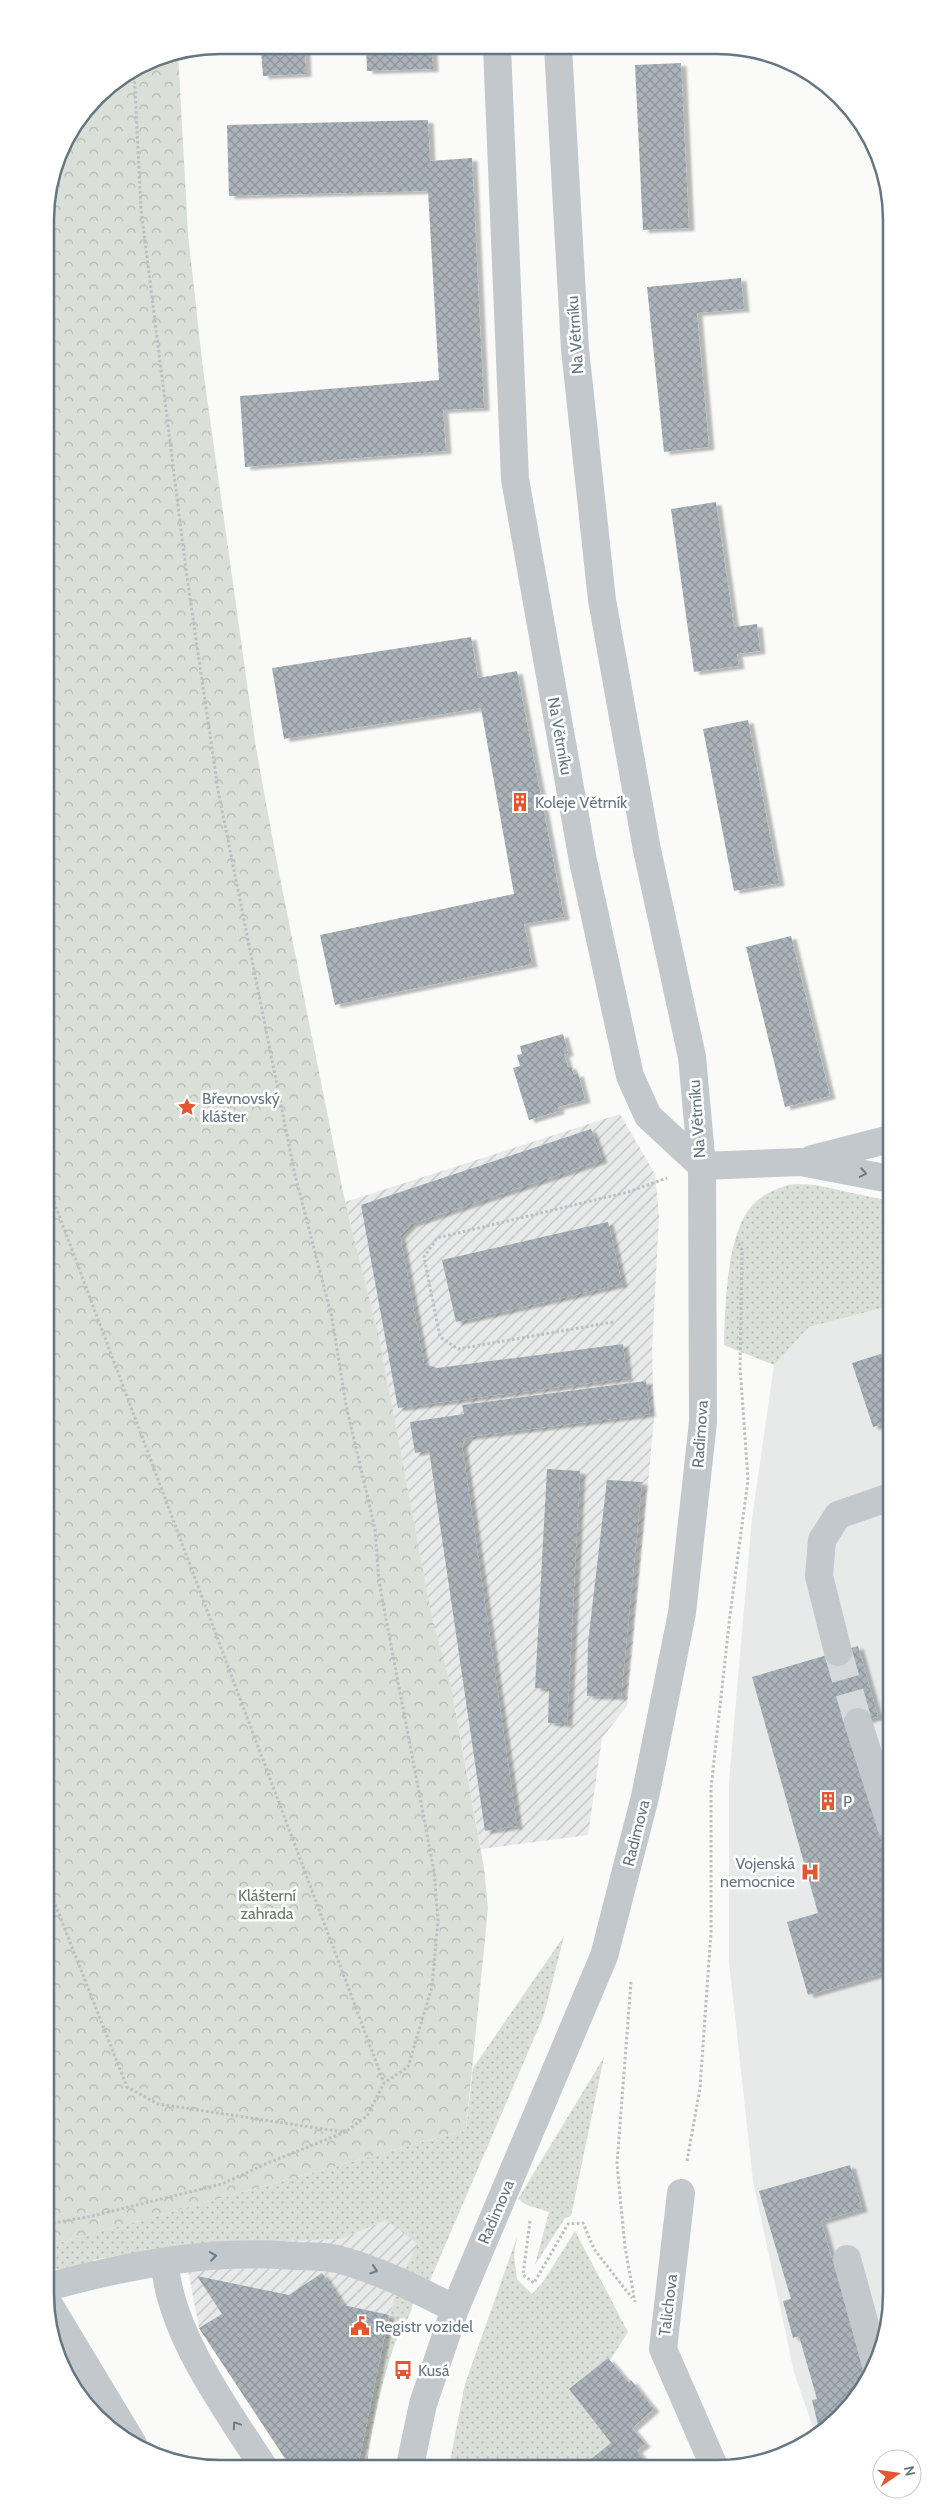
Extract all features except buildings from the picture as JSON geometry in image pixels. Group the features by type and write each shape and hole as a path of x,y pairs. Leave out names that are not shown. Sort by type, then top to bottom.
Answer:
{"street":[{"name":"Na Větrníku","path":"497,54 515,479 582,861 630,1076 648,1116 702,1166"},
{"name":"Na Větrníku","path":"558,54 575,349 602,600 647,850 692,1057 702,1166"},
{"path":"702,1166 801,1162 883,1141"},
{"path":"801,1162 883,1178"},
{"name":"Radimova","path":"411,2460 422,2404 455,2309 604,1956 645,1797 682,1613 703,1422 702,1166"},
{"path":"838,1652 819,1576 822,1540 838,1515 883,1499"},
{"path":"858,1722 883,1801"},
{"name":"Talichova","path":"681,2193 663,2348 711,2460"},
{"path":"54,2285 109,2270 230,2254 334,2258 386,2274 455,2309"},
{"path":"846,2259 873,2353"},
{"path":"165,2263 166,2285 186,2334 213,2390 259,2460"},
{"path":"55,2315 124,2430"}],"path":[{"path":"54,2223 92,2216 222,2184 345,2132 367,2116 384,2083 408,2067 432,1987 438,1922 434,1871 379,1582 375,1528 346,1405 332,1318 295,1176 218,790 186,570 142,219 134,78"},
{"path":"613,1322 458,1349 440,1337 424,1258 437,1238 628,1192 702,1166"},
{"path":"54,1202 384,2083"},
{"path":"681,2193 700,2088 711,1932 711,1788 730,1615 748,1480 740,1366 742,1250 734,1233"},
{"path":"54,1901 127,2087 158,2104 345,2132"},
{"path":"632,1974 617,2164 625,2247 633,2299"},
{"path":"500,2204 530,2219 523,2275 534,2283 568,2224 583,2223 594,2250 633,2299 663,2348"}],"shaded area":[{"path":"620,1114 655,1174 659,1217 652,1350 654,1419 627,1706 602,1738 588,1835 481,1849 451,1686 432,1617 379,1337 345,1202"},
{"name":"Vojenská nemocnice","path":"883,1308 883,2305 878,2337 866,2368 842,2404 813,2429 794,2372 753,2181 729,1962 729,1781 752,1518 774,1365 809,1327"},
{"path":"386,2220 419,2244 404,2272 383,2343 359,2460 286,2460 199,2328 183,2245 341,2239"}],"green space":[{"name":"Klášterní zahrada","path":"178,59 188,234 203,369 256,748 345,1202 379,1337 432,1617 451,1686 484,1868 488,1908 466,2130 54,2244 54,209 57,187 66,156 82,127 102,102 127,82 146,71"},
{"path":"796,1184 815,1185 883,1200 883,1308 809,1327 774,1365 724,1345 729,1268 739,1228 747,1212 761,1198 771,1192"},
{"path":"564,1936 544,2015 428,2285 404,2272 418,2244 386,2220 341,2239 183,2245 93,2260 94,2263 54,2270 54,2244 466,2130 473,2068"},
{"path":"604,2057 571,2216 565,2218 535,2265 549,2212 527,2205 518,2199"},
{"path":"575,2231 628,2332 610,2360 608,2358 569,2389 611,2443 590,2460 450,2460 465,2384 517,2237 514,2255 517,2279 532,2294 543,2282"},
{"path":"396,2293 413,2303 395,2343 385,2376 374,2422 368,2460 359,2460 383,2343"}],"tunnel":[{"path":"838,1652 858,1722"}],"place":[{"name":"Koleje Větrník","path":"520,802"},
{"name":"Břevnovský klášter","path":"187,1107"},
{"name":"P","path":"828,1801"},
{"name":"Vojenská nemocnice","path":"810,1872"},
{"name":"Registr vozidel","path":"360,2326"},
{"name":"Kusá","path":"403,2370"}]}
